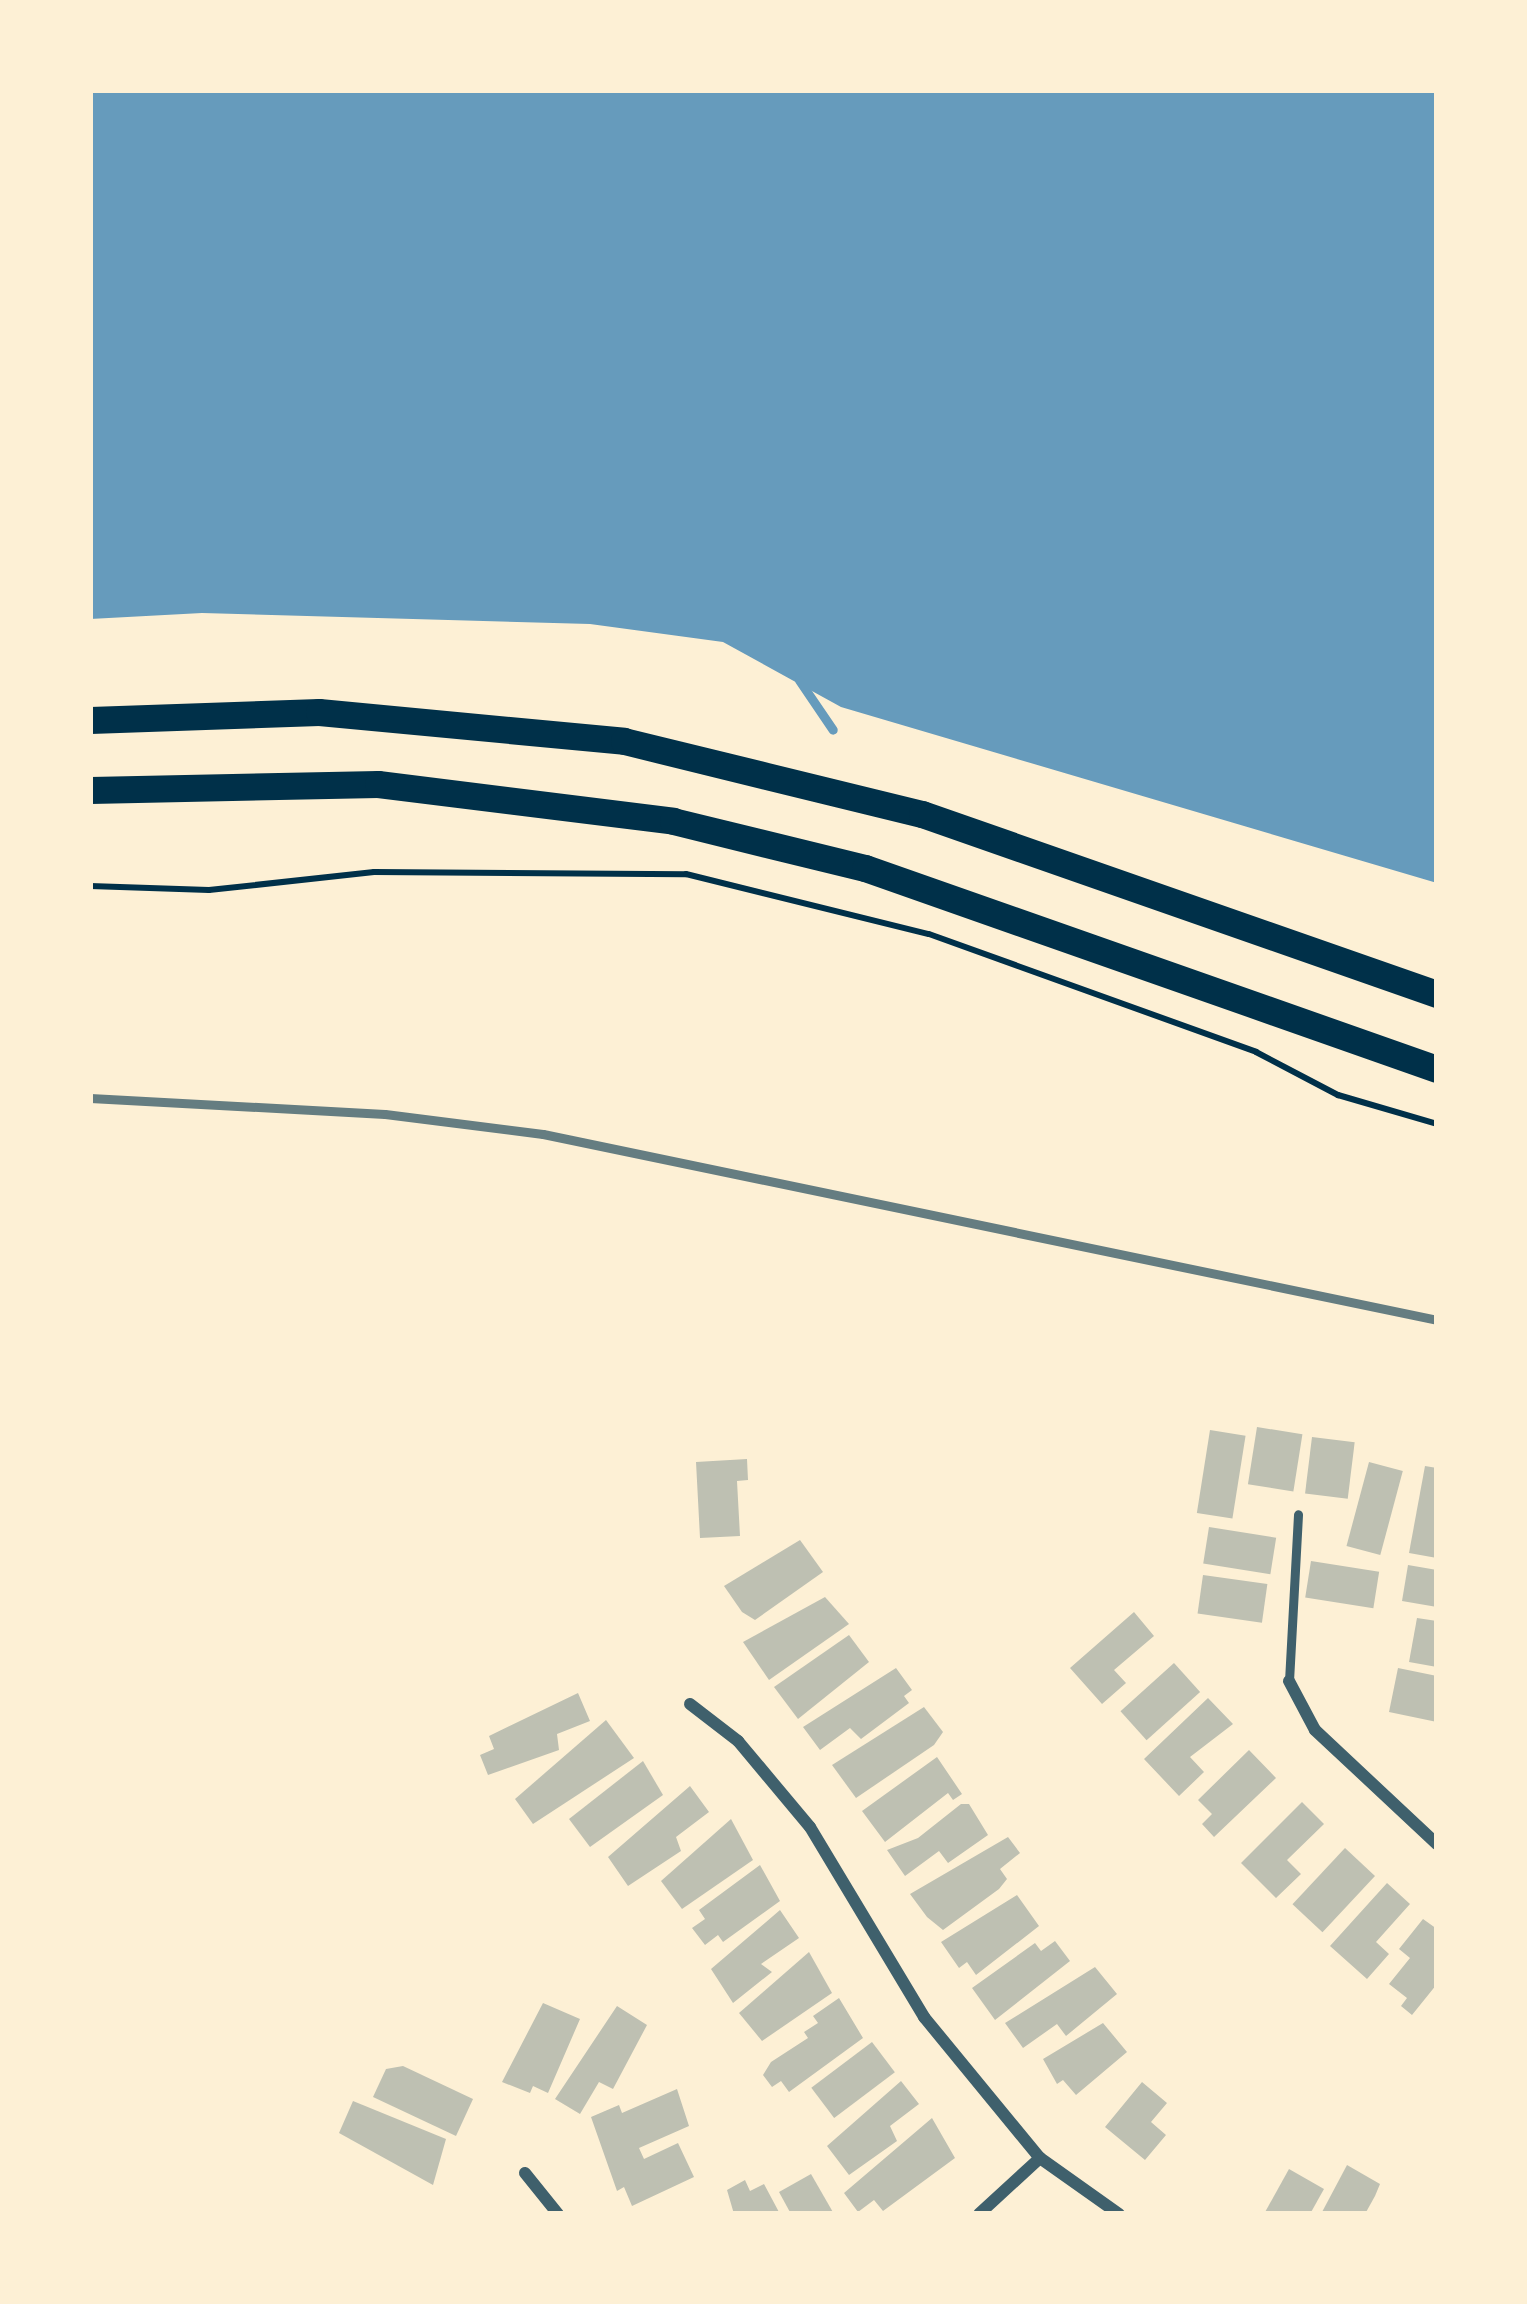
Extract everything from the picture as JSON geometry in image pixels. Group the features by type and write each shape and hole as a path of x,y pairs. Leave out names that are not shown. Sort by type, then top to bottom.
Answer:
{"main road":[{"path":"90,720 319,712 624,741 922,814 1437,994"},
{"path":"90,790 378,784 673,821 865,868 1437,1069"}],"street":[{"path":"1289,1681 1315,1730 1437,1844"},
{"path":"690,1704 738,1741 810,1827 924,2018 1040,2158 1120,2214"},
{"path":"979,2214 1040,2158"},
{"path":"525,2173 558,2214"}],"lane":[{"path":"1289,1681 1298,1514"}],"path":[{"path":"90,886 208,890 374,872 686,874 928,934 1256,1052 1338,1095 1437,1124"}],"water":[{"path":"90,90 1437,90 1437,883 841,707 723,642 590,624 202,613 90,619"}],"building":[{"path":"1257,1427 1302,1434 1293,1491 1248,1484"},
{"path":"1210,1430 1246,1436 1232,1519 1197,1513"},
{"path":"1312,1437 1355,1442 1348,1499 1305,1494"},
{"path":"747,1459 748,1480 737,1481 740,1536 700,1538 696,1462"},
{"path":"1369,1462 1403,1471 1380,1555 1346,1546"},
{"path":"1425,1466 1437,1468 1437,1558 1409,1553"},
{"path":"1209,1527 1276,1538 1270,1574 1203,1564"},
{"path":"800,1540 823,1572 755,1620 742,1612 724,1586"},
{"path":"1311,1561 1379,1572 1373,1608 1305,1598"},
{"path":"1408,1565 1437,1570 1437,1607 1402,1601"},
{"path":"1203,1575 1267,1584 1262,1623 1198,1614"},
{"path":"825,1597 849,1624 769,1680 743,1642"},
{"path":"1134,1612 1154,1636 1114,1670 1126,1683 1102,1704 1070,1668"},
{"path":"1417,1618 1437,1621 1437,1667 1409,1662"},
{"path":"849,1635 869,1662 798,1719 774,1687"},
{"path":"1174,1663 1200,1692 1147,1740 1120,1711"},
{"path":"896,1668 912,1690 904,1696 909,1703 861,1739 850,1728 820,1750 803,1727"},
{"path":"1398,1668 1437,1676 1437,1722 1389,1712"},
{"path":"578,1693 590,1721 557,1734 559,1750 488,1775 480,1755 494,1749 489,1736"},
{"path":"1208,1698 1233,1724 1190,1757 1204,1772 1179,1796 1144,1759"},
{"path":"924,1707 943,1732 934,1745 856,1798 832,1765"},
{"path":"606,1720 634,1758 533,1824 515,1799"},
{"path":"1249,1750 1276,1778 1214,1837 1202,1824 1212,1814 1198,1800"},
{"path":"937,1757 962,1794 953,1800 948,1793 885,1842 862,1811"},
{"path":"643,1761 663,1795 590,1847 569,1819"},
{"path":"690,1786 709,1812 676,1837 681,1851 628,1886 608,1857"},
{"path":"1302,1802 1324,1824 1287,1860 1301,1874 1276,1898 1241,1863"},
{"path":"961,1804 969,1804 988,1835 948,1863 939,1851 905,1876 887,1850 918,1838"},
{"path":"731,1819 753,1860 682,1909 661,1881"},
{"path":"1008,1837 1020,1853 1000,1869 1007,1879 999,1889 943,1930 927,1917 910,1894"},
{"path":"1345,1848 1375,1876 1322,1932 1292,1904"},
{"path":"760,1865 780,1901 723,1942 718,1935 705,1945 692,1928 705,1919 699,1910"},
{"path":"1387,1883 1410,1904 1376,1942 1389,1954 1367,1979 1330,1946"},
{"path":"1017,1895 1039,1926 976,1975 967,1962 959,1968 941,1942"},
{"path":"780,1910 799,1938 761,1964 772,1972 733,2003 711,1969"},
{"path":"1423,1919 1437,1929 1437,1984 1412,2015 1401,2006 1407,1998 1389,1984 1410,1958 1399,1949"},
{"path":"1055,1941 1070,1961 995,2020 972,1988 1035,1943 1041,1951"},
{"path":"809,1952 832,1993 762,2041 739,2013"},
{"path":"1095,1967 1117,1994 1066,2036 1057,2024 1023,2048 1005,2023"},
{"path":"839,1998 863,2038 789,2092 781,2081 772,2087 763,2075 771,2062 808,2038 804,2032 818,2023 813,2016"},
{"path":"543,2003 580,2019 548,2093 533,2086 530,2093 502,2082"},
{"path":"617,2006 647,2025 613,2089 599,2082 580,2114 555,2099"},
{"path":"1103,2023 1127,2052 1076,2095 1063,2080 1057,2084 1043,2059"},
{"path":"872,2042 895,2072 834,2118 811,2088"},
{"path":"403,2066 473,2099 456,2136 373,2097 386,2069"},
{"path":"901,2081 919,2104 890,2126 897,2141 849,2175 827,2146"},
{"path":"1142,2082 1167,2103 1151,2122 1166,2135 1145,2160 1105,2127"},
{"path":"677,2089 689,2126 639,2148 644,2159 678,2143 694,2177 632,2206 624,2187 617,2191 591,2117 619,2105 622,2113"},
{"path":"353,2101 446,2139 433,2185 339,2133"},
{"path":"932,2118 955,2158 883,2211 874,2200 858,2212 844,2193"},
{"path":"1347,2165 1380,2184 1375,2196 1365,2214 1321,2214"},
{"path":"1289,2169 1324,2189 1310,2214 1264,2214"},
{"path":"811,2174 834,2214 791,2214 779,2192"},
{"path":"745,2180 750,2191 764,2184 780,2214 734,2214 727,2190"}],"waterway":[{"path":"799,680 833,730"}],"railway":[{"path":"90,1098 385,1114 543,1134 1437,1320"}]}
